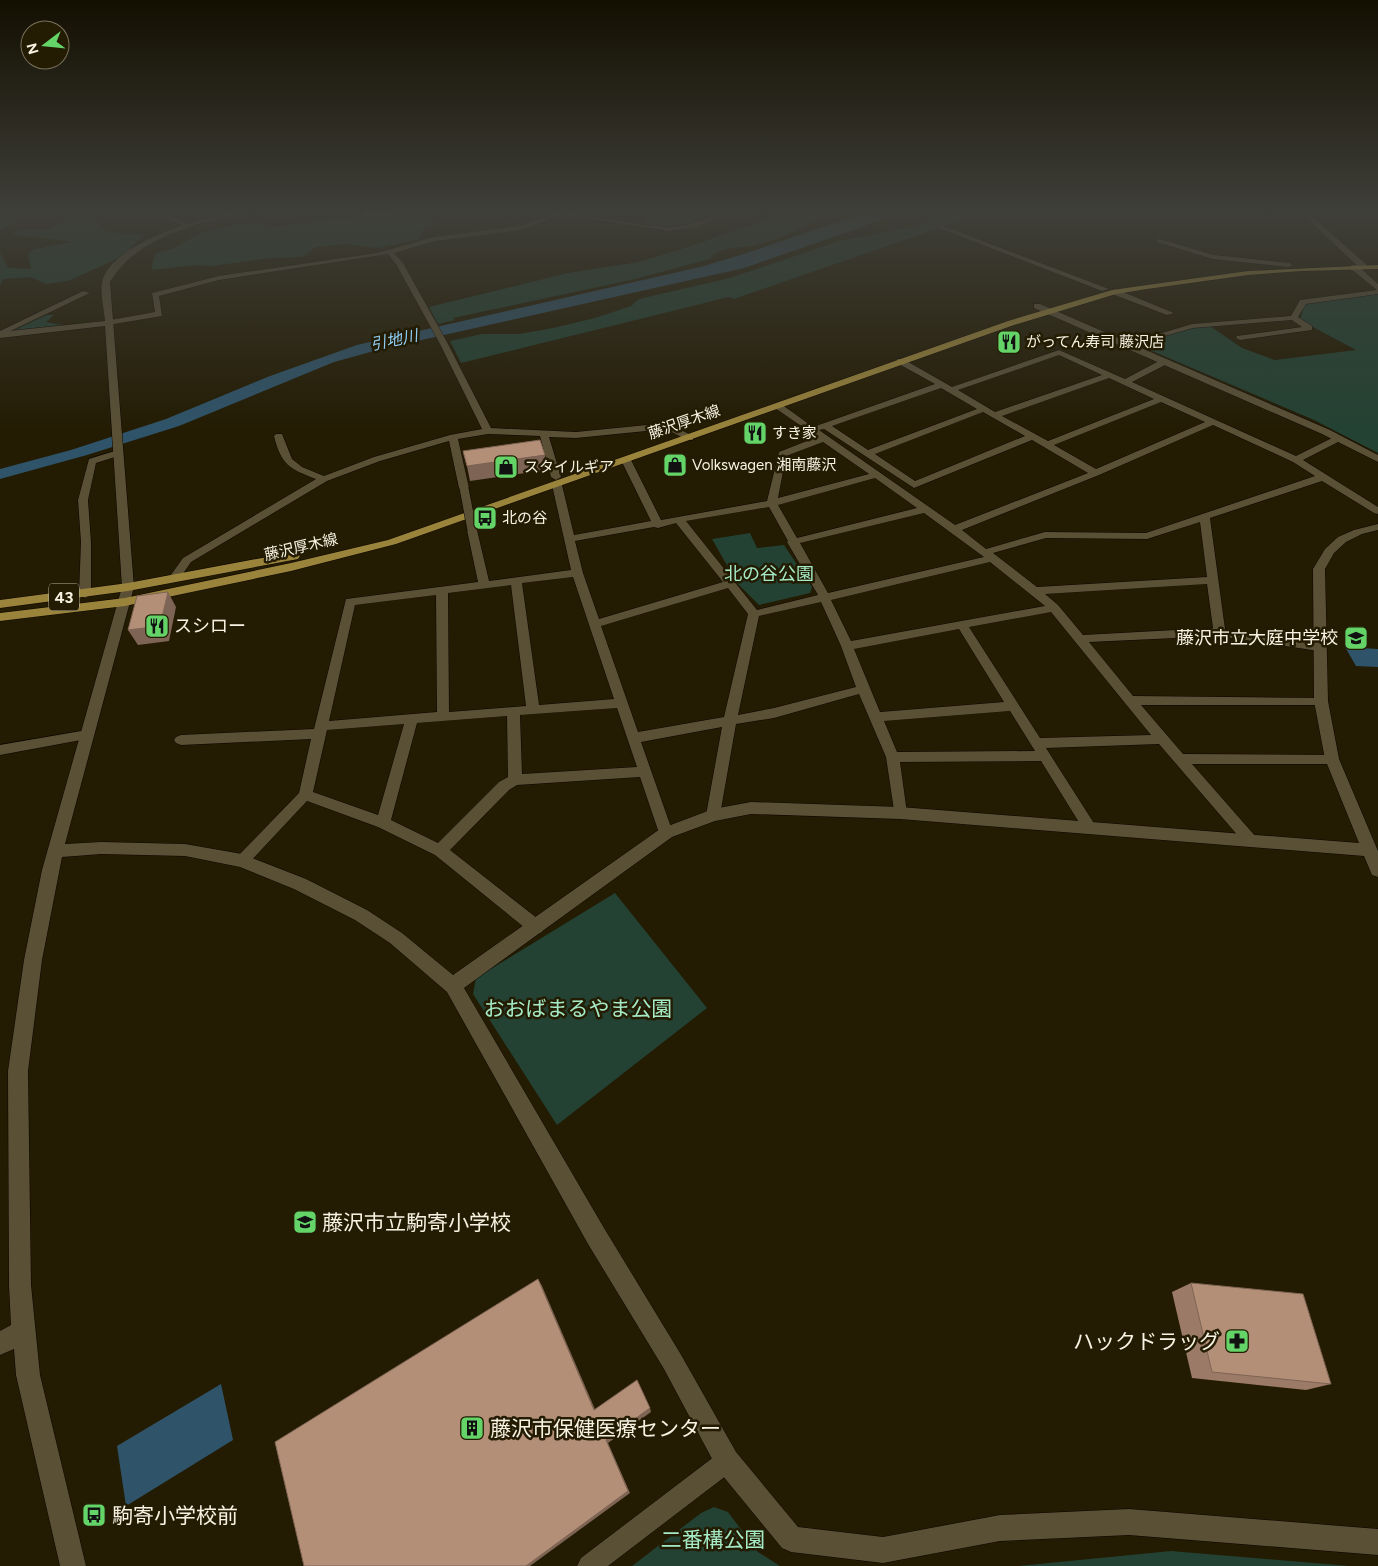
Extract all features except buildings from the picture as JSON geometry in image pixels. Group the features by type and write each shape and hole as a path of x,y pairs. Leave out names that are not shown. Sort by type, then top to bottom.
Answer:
{"main road":[{"name":"藤沢厚木線","path":"0,617 125,602 291,567 392,542 1001,317 1132,286"},
{"name":"藤沢厚木線","path":"1110,290 1140,286"},
{"name":"藤沢厚木線","path":"0,604 85,594 174,579 292,556 386,532 626,460 685,435 778,406 1042,308"}],"street":[{"path":"73,1566 28,1375 23,1332 20,1285 18,1072 33,960 54,851 128,587 106,286"},
{"path":"0,335 108,323 158,314 155,295 187,286"},
{"path":"411,286 442,340 488,432"},
{"path":"1099,286 1170,313"},
{"path":"1294,318 1303,302 1378,290"},
{"path":"0,335 86,293"},
{"path":"1042,308 1339,438 1378,459"},
{"path":"1126,345 1192,326 1294,318 1309,328 1240,338"},
{"path":"951,390 1058,352 1296,460 1378,511"},
{"path":"900,362 1096,473"},
{"path":"1125,382 1164,362"},
{"path":"995,416 1109,375"},
{"path":"812,430 941,385"},
{"path":"1047,445 1161,399"},
{"path":"778,406 954,529 1035,590 1054,608 1162,739 1251,841"},
{"path":"867,454 984,409"},
{"path":"954,529 1096,473 1213,422"},
{"path":"824,425 914,485 1032,437"},
{"path":"174,579 188,560 324,480 384,456 474,432 597,434 667,426 685,435"},
{"path":"544,434 578,573 666,833"},
{"path":"279,436 281,447 288,462 324,480"},
{"path":"453,437 484,584"},
{"path":"824,438 782,454 772,504 824,596 893,757 900,813"},
{"path":"1296,460 1339,438"},
{"path":"85,594 86,542 83,500 85,490 92,461 118,451"},
{"path":"626,460 658,525"},
{"path":"570,539 680,522 772,504 875,475"},
{"path":"754,614 990,555 1045,535 1147,536 1323,477"},
{"path":"792,542 926,509"},
{"path":"1205,518 1219,632"},
{"path":"680,522 754,614"},
{"path":"1378,527 1356,532 1335,544 1325,556 1319,569 1321,701 1332,759 1368,850 1378,870"},
{"path":"242,862 304,795 350,602 578,573"},
{"path":"516,580 533,710"},
{"path":"1035,590 1213,580"},
{"path":"595,624 730,584"},
{"path":"442,589 442,717"},
{"path":"847,646 1054,608"},
{"path":"713,815 730,721 754,614"},
{"path":"962,624 1090,828"},
{"path":"1080,639 1219,632 1319,648"},
{"path":"634,738 774,712 863,689"},
{"path":"1130,700 1321,701"},
{"path":"181,740 319,730 412,719 622,703"},
{"path":"875,717 1013,706"},
{"path":"513,711 515,780"},
{"path":"383,823 412,719"},
{"path":"0,750 88,735"},
{"path":"1036,744 1162,739"},
{"path":"893,757 1044,756"},
{"path":"1179,759 1332,759"},
{"path":"440,851 504,786 515,780 645,772"},
{"path":"304,795 383,823 440,851 536,927"},
{"path":"453,986 666,833 713,815 751,808 900,813 1368,850"},
{"path":"54,851 101,848 185,850 242,862 300,884 361,915 396,938 453,986 596,1236 672,1361 727,1461 791,1538 883,1550 1000,1528 1129,1522 1378,1542"},
{"path":"0,1344 23,1332"},
{"path":"589,1566 727,1461"}],"green space":[{"path":"515,286 602,286 453,318 455,320 438,324 429,307"},
{"path":"695,286 771,286 734,299 729,297 461,363 450,341 482,334 519,334 553,328 595,318 631,306 639,299"},
{"path":"1378,293 1378,453 1314,420 1137,343 1189,328 1210,326 1242,348 1275,360 1356,350 1300,320 1305,303"},
{"path":"47,315 54,315 46,322 62,325 14,330"},
{"name":"北の谷公園","path":"750,533 757,548 784,545 812,587 810,593 759,605 737,583 712,539"},
{"name":"おおばまるやま公園","path":"615,893 707,1008 557,1125 473,994 476,978"},
{"name":"二番構公園","path":"714,1507 728,1512 758,1552 780,1566 632,1566 701,1513"},
{"path":"1171,1551 1350,1566 1018,1566"}],"water":[{"name":"引地川","path":"616,286 663,286 381,349 334,362 179,426 87,455 0,479 0,469 71,450 166,419 270,376 357,345"},
{"path":"1345,647 1378,649 1378,667 1356,666"},
{"path":"221,1384 233,1440 126,1506 117,1446"}],"place":[{"name":"がってん寿司 藤沢店","path":"1009,342"},
{"name":"すき家","path":"755,433"},
{"name":"Volkswagen 湘南藤沢","path":"675,465"},
{"name":"スタイルギア","path":"506,467"},
{"name":"北の谷","path":"485,518"},
{"name":"スシロー","path":"157,626"},
{"name":"藤沢市立大庭中学校","path":"1356,638"},
{"name":"藤沢市立駒寄小学校","path":"305,1222"},
{"name":"ハックドラッグ","path":"1237,1341"},
{"name":"藤沢市保健医療センター","path":"472,1428"},
{"name":"駒寄小学校前","path":"94,1515"}]}
